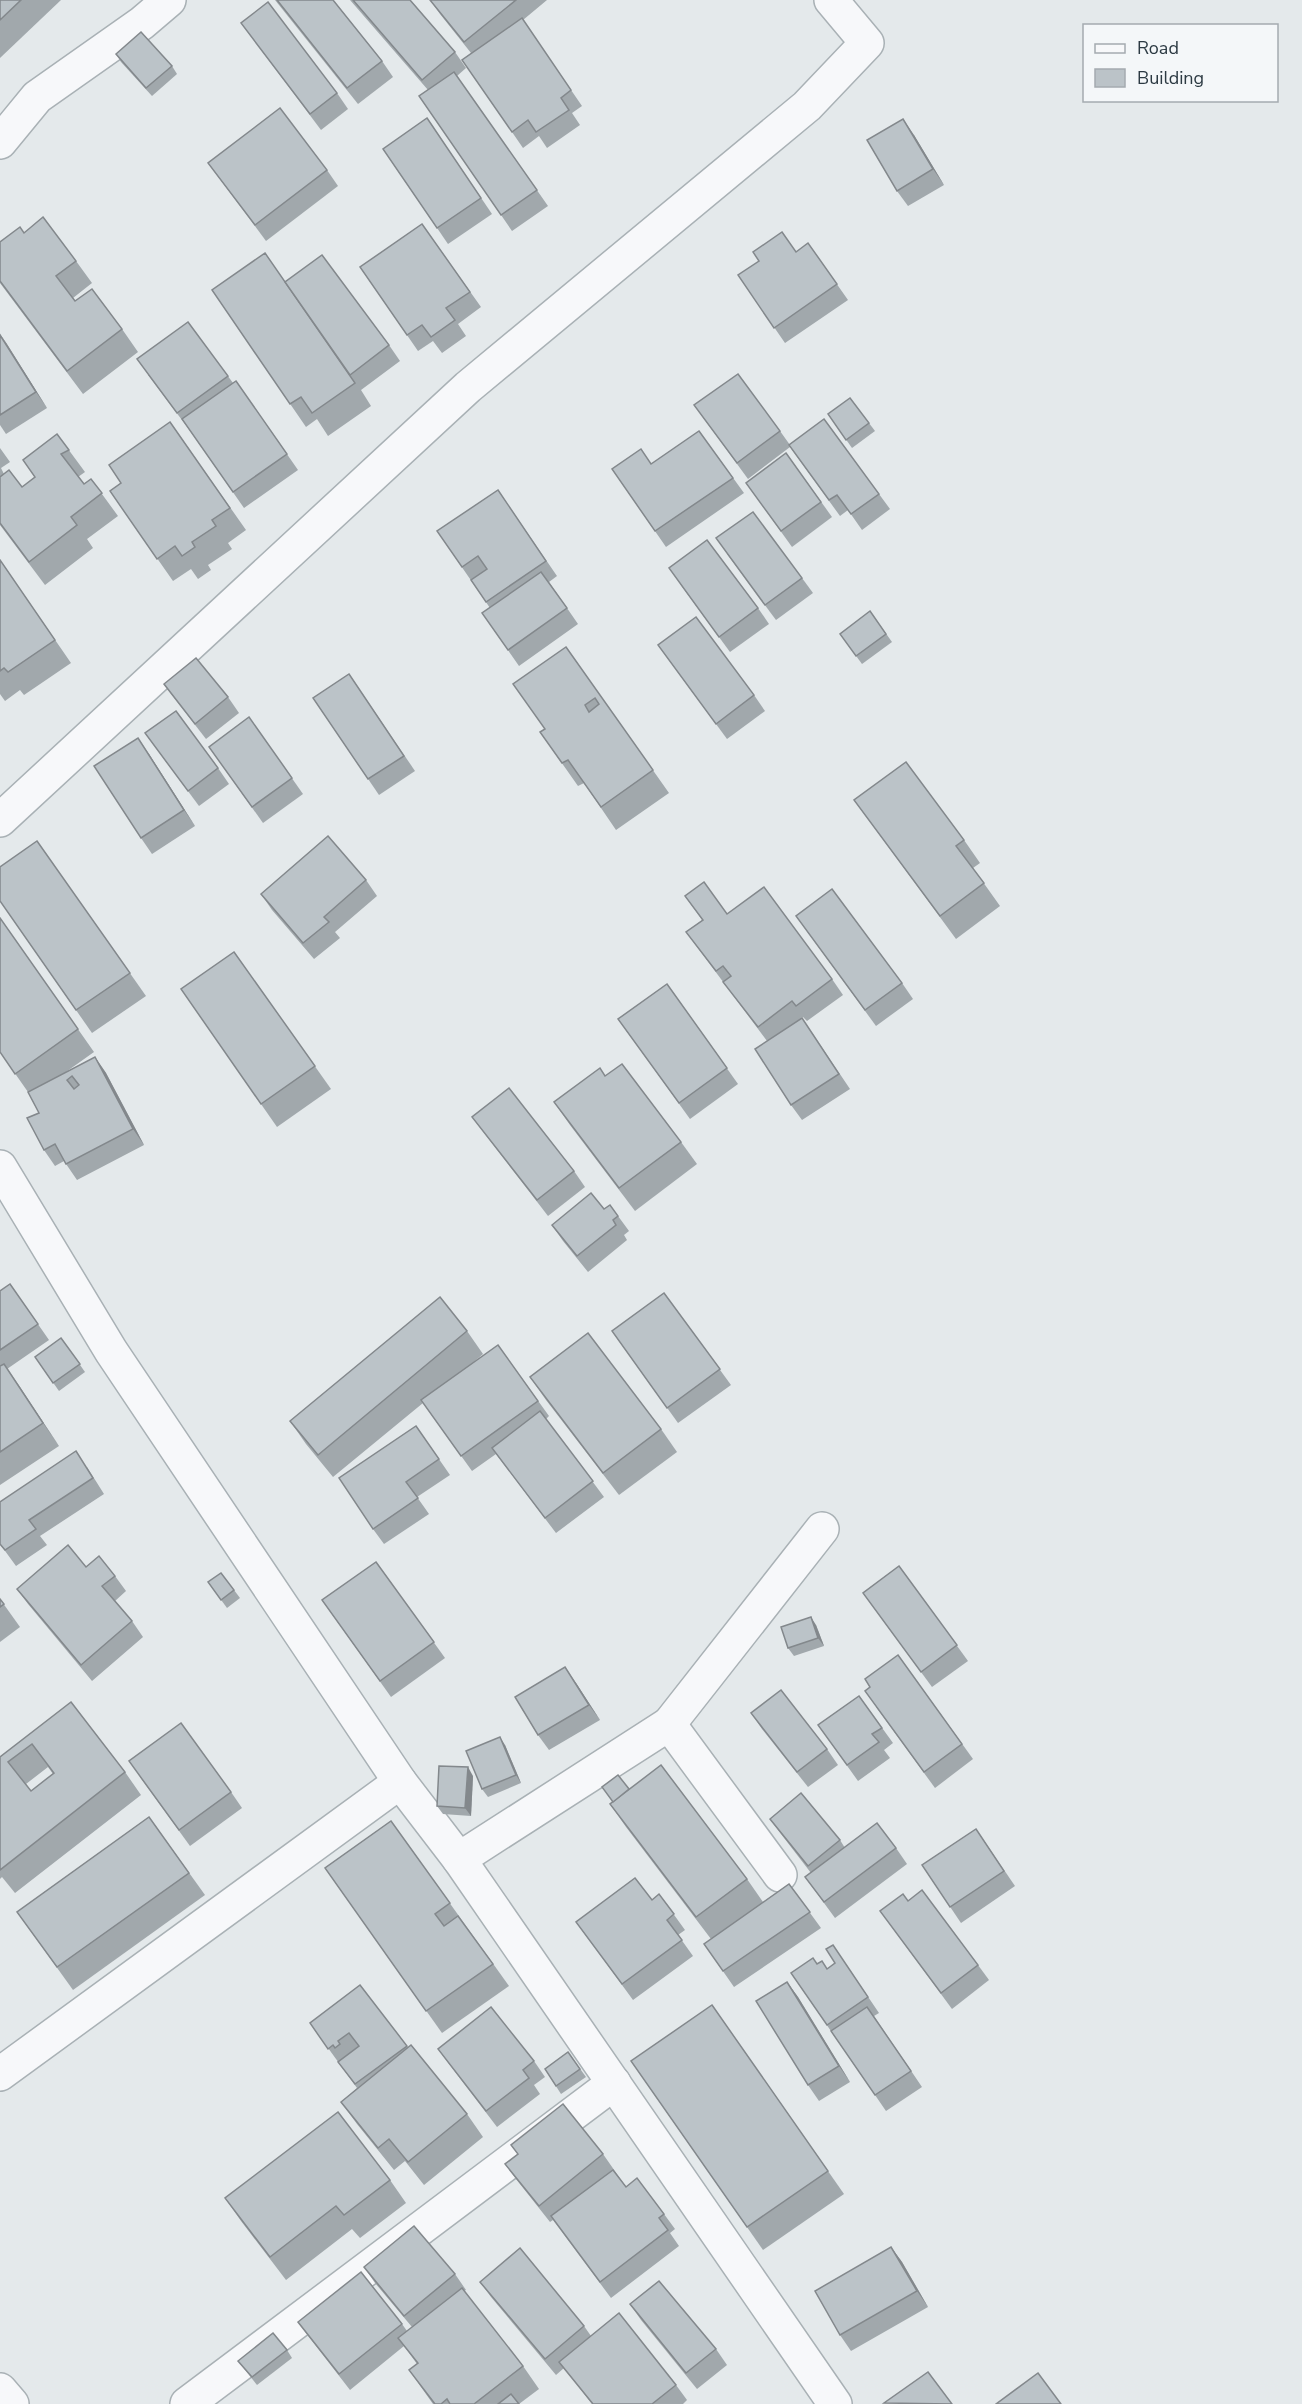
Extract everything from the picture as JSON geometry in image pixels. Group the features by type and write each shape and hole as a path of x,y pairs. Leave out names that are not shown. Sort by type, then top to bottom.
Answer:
{"street":[{"path":"0,142 37,97 169,0"},
{"path":"0,820 468,387 807,106 867,43 831,0"},
{"path":"0,1167 111,1352 400,1782 459,1859 835,2404"},
{"path":"459,1859 669,1724 822,1529"},
{"path":"669,1724 780,1875"},
{"path":"0,2074 400,1782"},
{"path":"187,2404 614,2083"},
{"path":"0,2390 12,2404"}],"building":[{"path":"0,0 21,0 0,20"},
{"path":"277,0 333,0 382,61 347,88"},
{"path":"353,0 410,0 455,52 422,80"},
{"path":"430,0 516,0 464,42"},
{"path":"268,2 337,93 310,114 241,23"},
{"path":"522,18 571,90 561,98 569,110 536,132 528,120 512,132 462,60"},
{"path":"141,32 172,66 146,88 116,54"},
{"path":"454,72 537,190 501,215 419,96"},
{"path":"280,108 327,170 255,225 208,163"},
{"path":"427,118 481,198 437,228 383,149"},
{"path":"903,119 933,169 897,191 867,140"},
{"path":"43,217 76,261 56,276 75,301 92,289 122,329 67,371 0,281 0,242 20,227 24,233"},
{"path":"422,224 470,292 446,308 455,320 431,337 422,325 407,335 360,267"},
{"path":"782,232 796,252 808,243 837,284 774,328 738,275 759,261 753,252"},
{"path":"265,253 355,383 312,413 301,397 290,404 212,290"},
{"path":"322,255 389,345 350,375 285,282"},
{"path":"188,322 228,376 177,413 137,359"},
{"path":"0,335 36,392 0,415"},
{"path":"738,374 780,431 737,463 694,405"},
{"path":"236,381 287,454 233,492 182,419"},
{"path":"850,398 869,423 846,440 828,414"},
{"path":"824,419 879,494 851,514 837,495 829,500 789,445"},
{"path":"170,422 230,508 212,520 216,526 192,542 195,547 182,556 175,546 157,559 110,491 121,483 109,465"},
{"path":"699,431 733,478 655,531 612,469 641,449 651,464"},
{"path":"57,434 69,450 61,454 84,484 91,479 102,493 71,517 77,525 29,562 0,523 0,477 9,470 22,487 35,477 23,460"},
{"path":"786,453 821,502 781,531 746,483"},
{"path":"498,490 546,561 486,602 471,580 487,569 478,556 462,567 437,531"},
{"path":"753,512 802,578 765,605 716,538"},
{"path":"707,540 758,608 719,637 669,568"},
{"path":"0,560 55,640 8,672 4,668 0,671"},
{"path":"541,572 567,608 508,650 482,613"},
{"path":"870,611 886,634 856,656 840,634"},
{"path":"696,617 754,695 716,724 658,645"},
{"path":"566,647 653,770 601,807 568,760 562,763 540,732 545,729 513,684","holes":["595,698 599,704 589,712 585,705"]},
{"path":"196,658 228,697 195,724 164,684"},
{"path":"349,674 404,756 368,779 313,698"},
{"path":"176,711 218,768 188,791 145,733"},
{"path":"249,717 292,778 252,807 209,747"},
{"path":"138,738 184,810 141,838 94,766"},
{"path":"906,762 964,840 956,846 984,883 940,916 854,800"},
{"path":"328,836 366,880 324,917 329,922 303,943 261,894"},
{"path":"37,841 130,973 76,1010 0,901 0,867"},
{"path":"704,882 727,914 764,887 832,979 796,1006 792,1001 758,1027 723,982 731,976 723,966 716,971 686,932 703,920 685,896"},
{"path":"832,889 902,983 865,1010 796,916"},
{"path":"0,918 78,1029 15,1074 0,1052"},
{"path":"234,952 315,1066 261,1104 181,989"},
{"path":"667,984 727,1068 679,1103 618,1019"},
{"path":"802,1018 839,1074 791,1105 755,1049"},
{"path":"95,1057 133,1129 66,1164 55,1144 44,1150 27,1118 39,1113 28,1092","holes":["72,1076 79,1085 74,1089 67,1080"]},
{"path":"622,1064 681,1142 619,1188 554,1102 600,1068 605,1076"},
{"path":"509,1088 574,1171 537,1200 472,1117"},
{"path":"591,1193 604,1209 610,1205 618,1216 613,1220 616,1225 577,1256 552,1225"},
{"path":"10,1284 38,1324 0,1350 0,1291"},
{"path":"664,1293 720,1369 667,1408 612,1331"},
{"path":"440,1297 467,1331 318,1455 290,1421"},
{"path":"588,1333 661,1429 603,1473 530,1377"},
{"path":"61,1338 80,1364 53,1383 35,1357"},
{"path":"498,1345 538,1401 461,1456 421,1400"},
{"path":"4,1364 43,1423 0,1452 0,1366"},
{"path":"540,1411 593,1481 545,1518 492,1448"},
{"path":"416,1426 439,1459 406,1482 418,1498 373,1529 339,1478"},
{"path":"76,1451 93,1478 29,1520 36,1529 5,1550 0,1544 0,1502"},
{"path":"68,1545 86,1567 99,1556 115,1576 102,1586 132,1621 81,1665 17,1589"},
{"path":"376,1562 434,1642 380,1681 322,1600"},
{"path":"899,1566 957,1645 921,1672 863,1593"},
{"path":"221,1573 234,1590 221,1600 208,1582"},
{"path":"811,1617 818,1638 788,1648 781,1627"},
{"path":"898,1655 962,1744 924,1772 865,1691 870,1687 865,1679"},
{"path":"565,1667 589,1705 538,1735 515,1697"},
{"path":"781,1690 827,1749 797,1772 751,1713"},
{"path":"859,1696 882,1728 872,1734 879,1742 847,1765 818,1725"},
{"path":"71,1702 125,1772 0,1870 0,1757","holes":["32,1744 54,1773 31,1791 8,1762"]},
{"path":"181,1723 231,1792 179,1830 129,1761"},
{"path":"500,1737 516,1775 482,1789 466,1751"},
{"path":"661,1765 747,1879 696,1917 610,1804"},
{"path":"439,1766 468,1767 465,1808 437,1806"},
{"path":"618,1775 629,1789 613,1802 602,1787"},
{"path":"801,1793 840,1840 808,1866 770,1819"},
{"path":"149,1817 189,1873 57,1967 17,1912"},
{"path":"391,1821 450,1903 435,1914 444,1926 458,1916 493,1964 426,2011 325,1868"},
{"path":"877,1823 896,1848 824,1902 805,1877"},
{"path":"976,1829 1004,1871 950,1907 922,1865"},
{"path":"635,1878 652,1900 659,1894 674,1914 667,1920 682,1940 622,1984 576,1922"},
{"path":"789,1884 810,1912 723,1971 704,1944"},
{"path":"922,1890 978,1965 941,1993 880,1911 903,1894 908,1901"},
{"path":"833,1945 868,1997 827,2025 791,1973 813,1958 817,1964 822,1961 827,1969 835,1963 826,1949"},
{"path":"787,1982 839,2066 808,2085 756,2001"},
{"path":"360,1985 407,2046 355,2084 338,2062 359,2046 349,2033 338,2041 340,2044 335,2048 333,2045 328,2049 310,2023"},
{"path":"712,2005 828,2171 747,2227 631,2061"},
{"path":"491,2007 534,2061 523,2070 529,2078 486,2111 438,2049"},
{"path":"867,2007 911,2071 875,2095 831,2031"},
{"path":"411,2045 467,2114 408,2162 389,2139 378,2148 341,2102"},
{"path":"568,2052 580,2069 556,2086 545,2069"},
{"path":"563,2104 603,2154 539,2206 505,2164 518,2154 511,2145"},
{"path":"338,2112 390,2180 344,2215 336,2206 270,2257 225,2198"},
{"path":"613,2170 626,2187 637,2178 664,2214 659,2218 668,2230 600,2282 551,2216"},
{"path":"414,2226 455,2274 404,2316 364,2267"},
{"path":"891,2247 917,2291 840,2335 815,2291"},
{"path":"520,2248 584,2326 545,2359 480,2282"},
{"path":"361,2272 402,2324 339,2374 298,2322"},
{"path":"659,2281 716,2349 686,2373 630,2304"},
{"path":"462,2288 523,2366 474,2404 450,2404 447,2399 441,2404 435,2404 409,2370 418,2363 398,2338"},
{"path":"619,2313 676,2385 652,2404 593,2404 559,2362"},
{"path":"273,2333 287,2350 252,2377 238,2361"},
{"path":"928,2372 952,2404 884,2403"},
{"path":"1038,2373 1061,2404 996,2404"},
{"path":"511,2394 519,2404 498,2404"}]}
